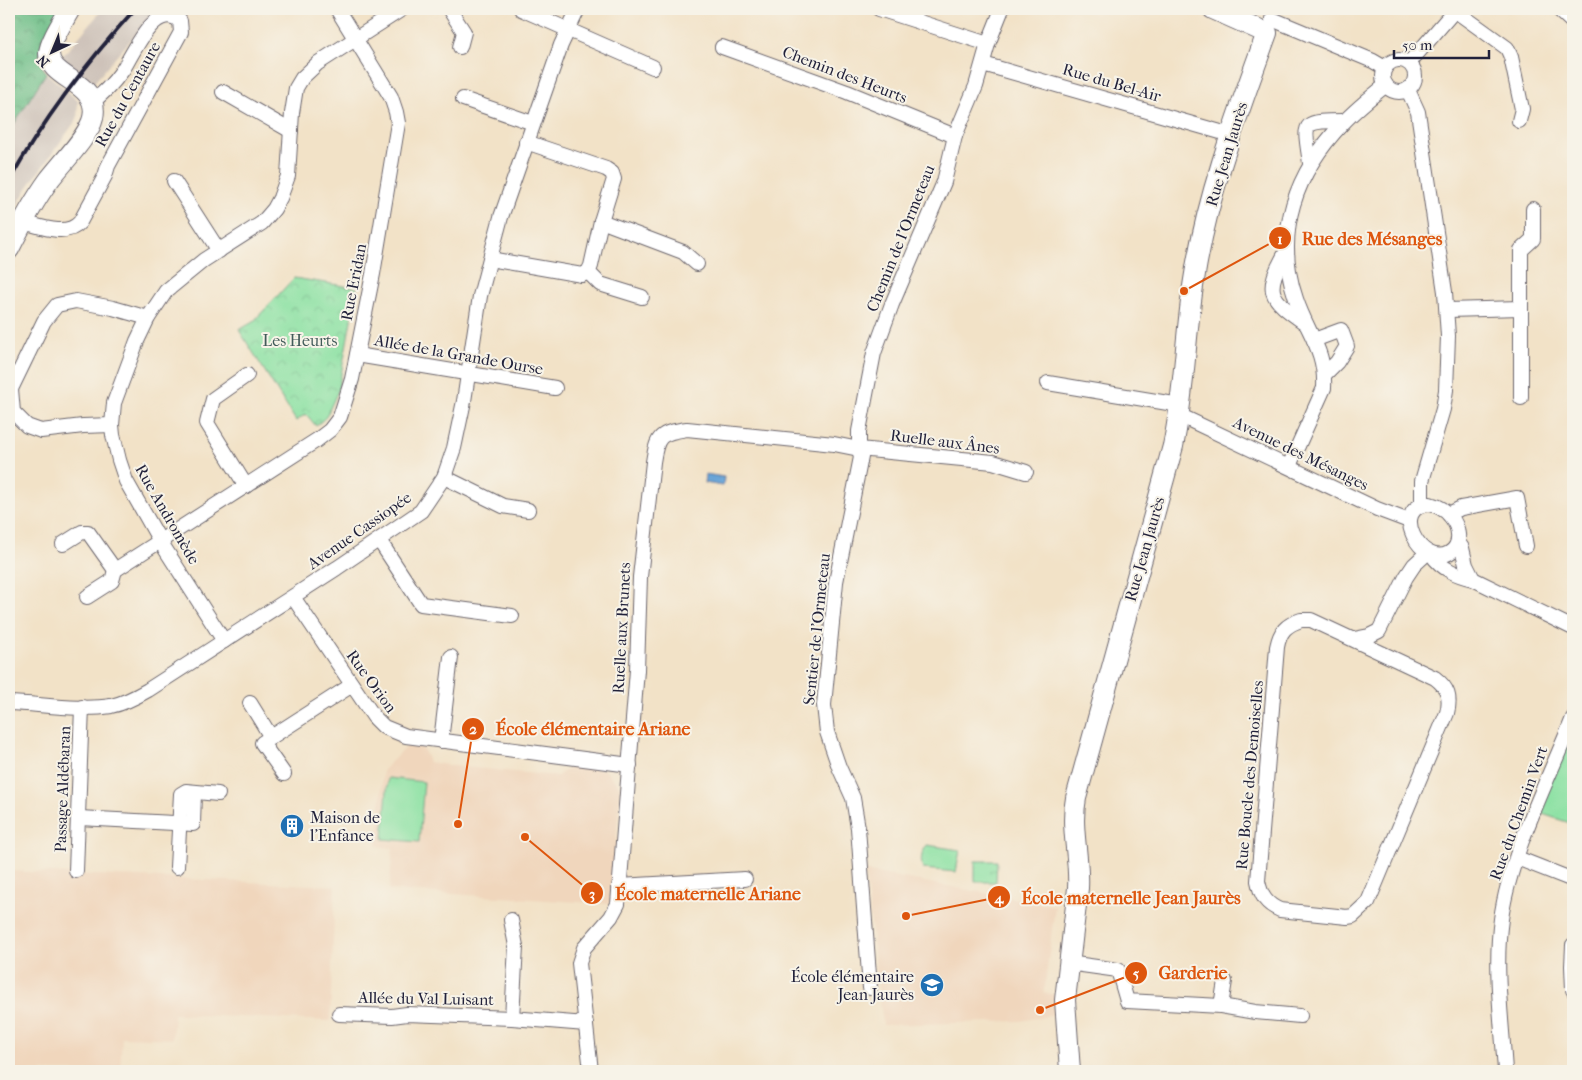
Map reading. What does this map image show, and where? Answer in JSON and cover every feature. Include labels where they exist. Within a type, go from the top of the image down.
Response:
[{"type":"street","points":[[9,249],[49,180],[89,128],[93,119],[94,108],[91,96],[54,66],[50,59],[52,45],[70,9]]},
{"type":"street","name":"Rue Eridan","points":[[87,597],[112,581],[115,570],[317,440],[336,423],[345,404],[373,274],[398,123],[391,97],[337,9]]},
{"type":"street","name":"Rue Andromède","points":[[224,641],[160,541],[126,481],[118,460],[112,425],[114,404],[137,341],[148,318],[166,291],[204,260],[262,223],[274,209],[284,190],[288,176],[296,88],[302,78],[318,63],[402,9]]},
{"type":"street","points":[[449,9],[464,32],[460,47]]},
{"type":"street","points":[[521,9],[653,67]]},
{"type":"street","name":"Avenue Cassiopée","points":[[9,702],[82,707],[111,706],[130,700],[293,597],[420,511],[444,477],[454,448],[480,296],[501,217],[561,45],[578,9]]},
{"type":"street","points":[[879,9],[988,44]]},
{"type":"street","name":"Chemin de l'Ormeteau","points":[[859,449],[859,431],[874,353],[892,304],[944,182],[955,136],[976,86],[988,44],[1002,9]]},
{"type":"street","points":[[1214,9],[1272,20],[1373,61],[1385,68]]},
{"type":"street","points":[[1409,63],[1454,9],[1507,48],[1511,57],[1522,109],[1519,120]]},
{"type":"street","points":[[1558,9],[1573,23]]},
{"type":"street","name":"Rue du Centaure","points":[[23,222],[63,230],[77,227],[106,176],[108,166],[181,32],[180,21],[176,16],[170,14],[160,16],[145,30],[123,70],[92,102]]},
{"type":"street","name":"Rue Jean Jaurès","points":[[1070,1071],[1065,1000],[1079,874],[1073,819],[1076,798],[1173,446],[1180,410],[1194,278],[1217,176],[1272,20]]},
{"type":"street","name":"Chemin des Heurts","points":[[722,47],[846,92],[955,136]]},
{"type":"street","points":[[1398,60],[1409,63],[1415,71],[1415,82],[1404,92],[1394,92],[1386,85],[1383,77],[1385,68],[1393,61],[1398,60]]},
{"type":"street","name":"Rue du Bel-Air","points":[[983,64],[1231,135]]},
{"type":"street","points":[[1289,466],[1324,388],[1323,363],[1296,300],[1288,272],[1286,252],[1288,226],[1296,191],[1310,163],[1324,144],[1344,121],[1386,85]]},
{"type":"street","points":[[1408,90],[1418,112],[1448,310],[1446,390],[1443,409],[1422,481],[1422,505]]},
{"type":"street","points":[[223,92],[291,131]]},
{"type":"street","points":[[463,99],[533,123]]},
{"type":"street","points":[[1310,163],[1305,132],[1309,124],[1317,121],[1344,121]]},
{"type":"street","points":[[490,259],[582,275],[588,272],[591,266],[601,221],[614,179],[612,173],[606,169],[526,142]]},
{"type":"street","points":[[174,180],[218,251]]},
{"type":"street","points":[[1521,398],[1521,250],[1533,238],[1533,209]]},
{"type":"street","points":[[601,221],[683,252],[697,264]]},
{"type":"street","points":[[1286,252],[1274,273],[1271,284],[1274,295],[1280,303],[1306,323]]},
{"type":"street","points":[[588,272],[600,284],[642,297]]},
{"type":"street","points":[[112,425],[41,431],[27,426],[13,412],[11,390],[44,321],[57,305],[76,301],[148,318]]},
{"type":"street","points":[[1448,310],[1521,308]]},
{"type":"street","points":[[1314,340],[1341,330],[1347,346],[1337,362],[1324,375]]},
{"type":"street","name":"Allée de la Grande Ourse","points":[[357,354],[555,388]]},
{"type":"street","points":[[246,486],[207,423],[213,398],[247,375]]},
{"type":"street","name":"Avenue des Mésanges","points":[[1048,383],[1180,410],[1377,509],[1409,521]]},
{"type":"street","name":"Ruelle aux Brunets","points":[[591,1071],[580,963],[584,948],[611,917],[618,904],[637,670],[640,577],[655,446],[659,437],[670,431],[687,429],[834,444],[859,449]]},
{"type":"street","name":"Ruelle aux Ânes","points":[[859,449],[993,462],[1026,472]]},
{"type":"street","name":"Sentier de l'Ormeteau","points":[[859,449],[861,457],[846,524],[836,582],[824,705],[827,732],[838,767],[853,798],[859,837],[870,988]]},
{"type":"street","points":[[444,477],[503,506],[528,510]]},
{"type":"street","points":[[1449,514],[1461,508],[1517,498],[1526,546]]},
{"type":"street","points":[[1473,579],[1466,566],[1462,548],[1458,542],[1458,531],[1449,514],[1439,507],[1430,504],[1422,505],[1415,509],[1410,514],[1409,521],[1417,541],[1440,566],[1461,576],[1473,579],[1573,628]]},
{"type":"street","points":[[63,544],[82,532],[88,532],[115,570]]},
{"type":"street","points":[[379,540],[422,604],[512,616]]},
{"type":"street","points":[[1354,639],[1369,636],[1379,630],[1414,565],[1429,554],[1445,555],[1452,551],[1458,542]]},
{"type":"street","name":"Rue Orion","points":[[293,597],[374,717],[384,727],[406,736],[630,765]]},
{"type":"street","name":"Rue Boucle des Demoiselles","points":[[1301,620],[1311,620],[1389,656],[1435,678],[1448,692],[1450,702],[1448,713],[1368,902],[1353,916],[1347,917],[1280,910],[1271,906],[1263,899],[1258,881],[1279,637],[1290,624],[1301,620]]},
{"type":"street","points":[[1379,630],[1389,656]]},
{"type":"street","points":[[441,741],[451,657]]},
{"type":"street","points":[[284,774],[262,743],[352,684]]},
{"type":"street","points":[[250,703],[271,737]]},
{"type":"street","name":"Passage Aldébaran","points":[[76,871],[82,707]]},
{"type":"street","name":"Rue du Chemin Vert","points":[[1506,1071],[1499,971],[1501,916],[1517,858],[1573,718]]},
{"type":"street","points":[[79,818],[193,824],[194,792],[218,794]]},
{"type":"street","points":[[177,868],[179,823]]},
{"type":"street","points":[[1517,858],[1573,880]]},
{"type":"street","points":[[620,886],[745,879]]},
{"type":"street","name":"Allée du Val Luisant","points":[[511,920],[516,946],[512,1018]]},
{"type":"street","points":[[1573,945],[1573,990]]},
{"type":"street","points":[[1068,963],[1118,970],[1127,1001],[1221,1006],[1255,1012],[1300,1016]]},
{"type":"street","points":[[1221,1006],[1225,981]]},
{"type":"street","name":"Allée du Val Luisant","points":[[339,1014],[392,1016],[406,1014],[512,1018],[586,1024]]},
{"type":"shaded area","points":[[103,9],[157,9],[91,86],[60,59]]},
{"type":"shaded area","points":[[46,73],[78,101],[77,119],[27,188],[9,220],[9,132]]},
{"type":"shaded area","points":[[407,746],[423,748],[429,762],[454,766],[557,776],[572,766],[605,770],[621,788],[610,904],[389,890],[393,848],[377,846],[383,770]]},
{"type":"shaded area","points":[[9,871],[335,886],[330,1021],[174,1014],[172,1039],[122,1037],[120,1071],[9,1071]]},
{"type":"shaded area","points":[[865,871],[1055,906],[1044,993],[1058,995],[1060,1014],[1020,1021],[883,1025]]},
{"type":"green space","points":[[9,9],[63,9],[38,58],[46,73],[9,132]]},
{"type":"green space","name":"Les Heurts","points":[[294,278],[357,288],[338,391],[326,417],[316,426],[306,414],[296,421],[239,330],[253,322]]},
{"type":"green space","points":[[1573,721],[1573,824],[1536,812]]},
{"type":"green space","points":[[388,778],[424,782],[419,842],[383,839]]},
{"type":"green space","points":[[927,845],[960,850],[956,872],[923,869],[923,851]]},
{"type":"green space","points":[[975,861],[997,861],[996,882],[975,882]]},
{"type":"water","points":[[705,474],[724,477],[723,486],[704,483]]},
{"type":"railway","points":[[9,181],[22,158],[67,92],[135,9]]},
{"type":"place","name":"Rue des Mésanges","points":[[1184,291]]},
{"type":"place","name":"École élémentaire Ariane","points":[[458,824]]},
{"type":"place","name":"Maison de l'Enfance","points":[[292,826]]},
{"type":"place","name":"École maternelle Ariane","points":[[525,837]]},
{"type":"place","name":"École maternelle Jean Jaurès","points":[[906,916]]},
{"type":"place","name":"École élémentaire Jean Jaurès","points":[[932,985]]},
{"type":"place","name":"Garderie","points":[[1040,1010]]}]
